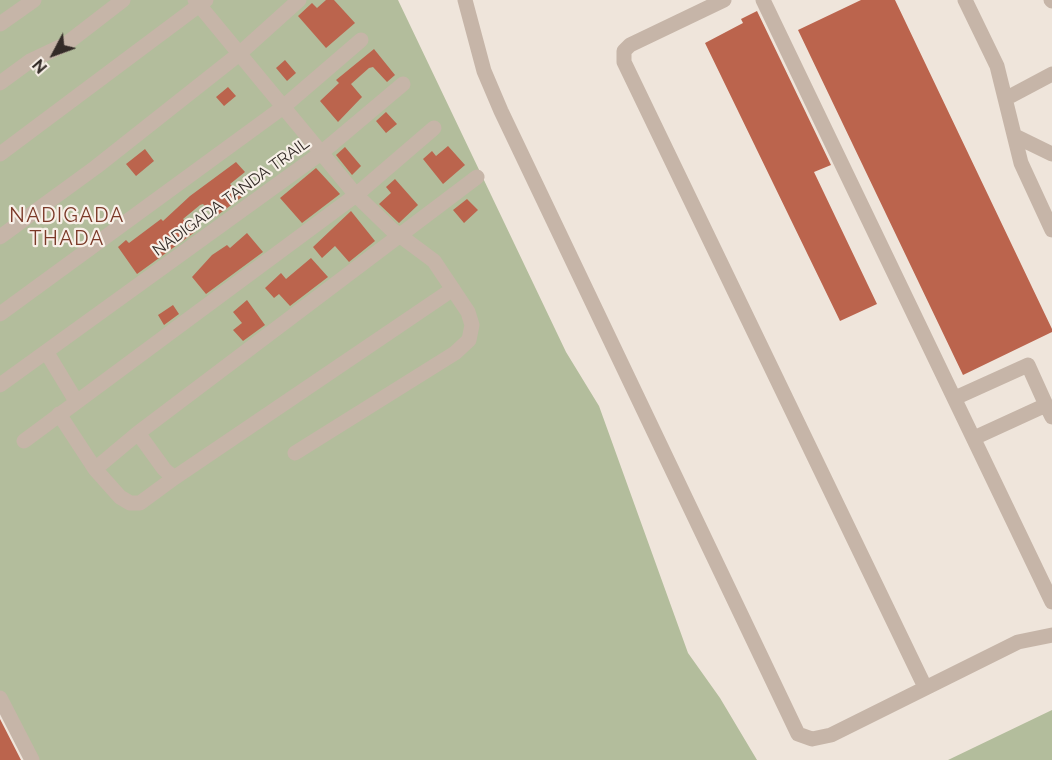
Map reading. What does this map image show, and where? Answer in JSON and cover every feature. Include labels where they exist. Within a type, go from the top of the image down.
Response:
[{"type":"street","points":[[0,24],[34,0]]},
{"type":"street","points":[[0,83],[30,61],[66,44],[123,0]]},
{"type":"street","points":[[0,237],[96,167],[239,54],[299,0]]},
{"type":"street","points":[[465,0],[484,71],[501,111],[780,691],[794,728],[805,737],[821,738],[1018,642],[1052,635]]},
{"type":"street","points":[[724,0],[630,45],[624,51],[624,62],[925,687]]},
{"type":"street","points":[[965,0],[997,66],[1029,184],[1052,230]]},
{"type":"street","points":[[766,1],[1052,602]]},
{"type":"street","points":[[0,154],[200,2],[282,108],[356,195],[401,236],[434,261],[468,312],[472,325],[469,340],[454,353],[295,453]]},
{"type":"street","points":[[0,314],[125,220],[282,108],[361,40]]},
{"type":"street","points":[[1007,98],[1052,74]]},
{"type":"street","name":"NADIGADA TANDA TRAIL","points":[[4,383],[321,153],[403,84]]},
{"type":"street","points":[[24,441],[356,195],[434,128]]},
{"type":"street","points":[[1016,136],[1052,154]]},
{"type":"street","points":[[95,469],[138,433],[477,177]]},
{"type":"street","points":[[59,414],[95,469],[120,497],[130,503],[140,503],[453,289]]},
{"type":"street","points":[[46,353],[76,401]]},
{"type":"street","points":[[955,398],[1028,364],[1049,411],[974,438]]},
{"type":"street","points":[[138,433],[164,469],[174,478]]},
{"type":"street","points":[[0,698],[32,760]]},
{"type":"green space","points":[[0,0],[398,0],[566,352],[599,406],[688,653],[720,698],[757,760],[29,760],[0,705]]},
{"type":"green space","points":[[1052,710],[1052,760],[948,760]]},
{"type":"building","points":[[326,0],[334,0],[355,23],[326,48],[298,16],[312,3],[317,8]]},
{"type":"building","points":[[861,0],[895,0],[1052,329],[1052,332],[963,375],[798,30]]},
{"type":"building","points":[[757,11],[831,165],[814,172],[877,304],[840,321],[705,43],[743,23],[741,19]]},
{"type":"building","points":[[374,49],[395,75],[387,82],[373,67],[369,68],[351,84],[362,97],[338,122],[320,101],[339,83],[336,80]]},
{"type":"building","points":[[285,60],[296,73],[287,81],[276,68]]},
{"type":"building","points":[[228,87],[236,96],[224,106],[216,97]]},
{"type":"building","points":[[386,112],[397,124],[386,133],[376,121]]},
{"type":"building","points":[[448,146],[465,165],[443,184],[423,159],[432,151],[436,156]]},
{"type":"building","points":[[345,147],[361,166],[352,175],[336,155]]},
{"type":"building","points":[[145,149],[154,161],[136,176],[126,164]]},
{"type":"building","points":[[236,162],[245,172],[230,184],[242,197],[215,217],[203,204],[200,205],[183,219],[195,232],[137,274],[118,247],[126,240],[129,243],[161,219],[163,221],[190,196]]},
{"type":"building","points":[[316,168],[340,194],[302,223],[280,198]]},
{"type":"building","points":[[395,179],[418,205],[399,223],[379,204],[391,193],[386,187]]},
{"type":"building","points":[[467,199],[478,210],[464,223],[453,210]]},
{"type":"building","points":[[351,211],[375,241],[349,262],[335,246],[322,258],[313,247]]},
{"type":"building","points":[[247,233],[263,252],[206,294],[192,277],[212,255],[227,245],[230,248]]},
{"type":"building","points":[[311,258],[328,277],[290,306],[279,294],[274,298],[265,288],[281,273],[286,279]]},
{"type":"building","points":[[247,300],[265,325],[243,341],[233,330],[242,323],[233,312]]},
{"type":"building","points":[[173,305],[179,314],[164,325],[158,315]]},
{"type":"building","points":[[0,719],[21,760],[0,760]]},
{"type":"district","name":"NADIGADA THADA","points":[[67,228]]}]
